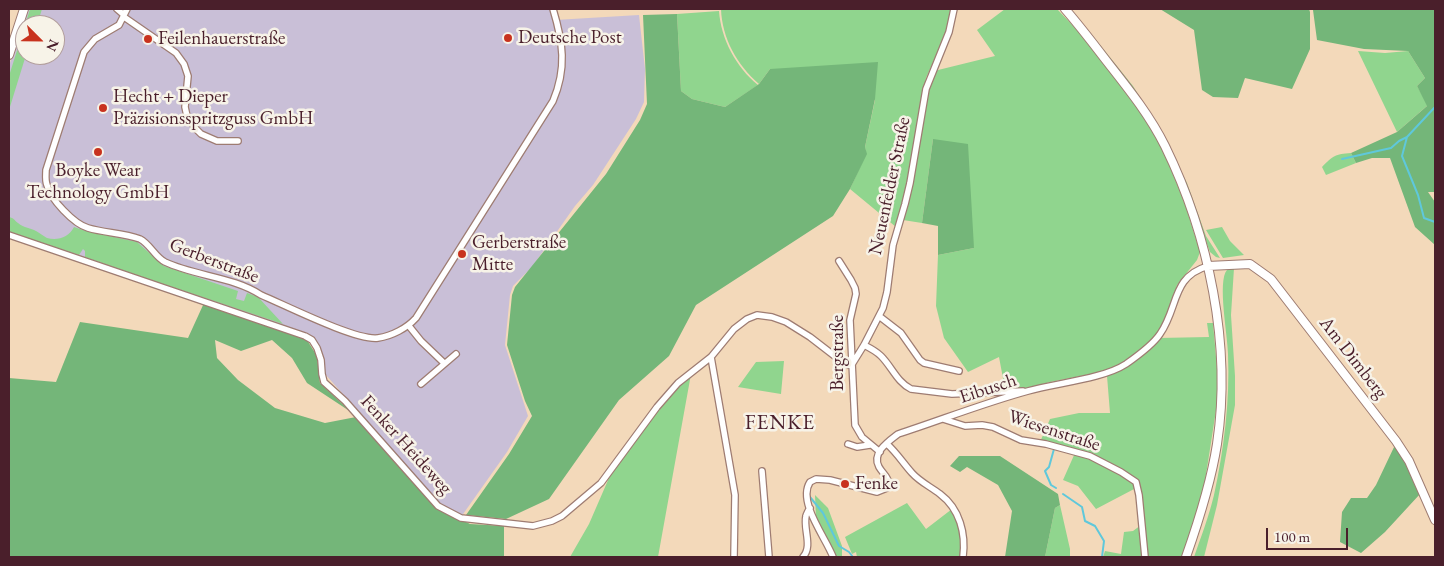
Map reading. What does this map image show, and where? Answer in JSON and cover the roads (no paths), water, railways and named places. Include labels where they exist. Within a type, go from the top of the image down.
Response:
[{"type":"main road","points":[[9,55],[24,9]]},
{"type":"main road","points":[[1065,9],[1136,98],[1164,146],[1189,204],[1208,266],[1216,310],[1220,360],[1221,389],[1217,443],[1207,495],[1186,557]]},
{"type":"main road","name":"Am Dimberg","points":[[1208,266],[1231,263],[1250,264],[1271,278],[1396,441],[1409,461],[1435,520]]},
{"type":"street","points":[[117,9],[125,13],[176,53],[184,64],[188,76],[185,107],[187,116],[201,134],[217,141],[238,141]]},
{"type":"street","points":[[444,363],[421,341],[409,326],[464,244],[553,101],[560,84],[563,68],[562,38],[553,9]]},
{"type":"street","name":"Neuenfelder Straße","points":[[851,366],[879,316],[887,292],[893,246],[906,204],[926,88],[949,32],[954,9]]},
{"type":"street","name":"Gerberstraße","points":[[125,13],[119,25],[95,39],[84,52],[46,170],[46,185],[68,215],[87,228],[143,240],[163,261],[206,276],[250,288],[262,295],[358,336],[378,338],[409,326]]},
{"type":"street","name":"Fenker Heideweg","points":[[9,235],[312,340],[321,360],[324,382],[345,400],[438,506],[461,518],[532,526],[552,521],[562,516],[600,483],[657,407],[678,384],[711,357],[734,329],[746,319],[757,315],[772,317],[786,322],[810,337],[845,364],[851,366]]},
{"type":"street","name":"Bergstraße","points":[[839,261],[851,280],[856,294],[850,320],[853,357],[851,366],[854,376],[853,417],[858,431],[870,445],[880,452]]},
{"type":"street","name":"Eibusch","points":[[880,452],[898,434],[1025,392],[1107,374],[1126,364],[1159,336],[1170,317],[1179,286],[1198,268],[1208,266]]},
{"type":"street","points":[[879,316],[900,333],[924,363],[959,371]]},
{"type":"street","points":[[864,345],[882,357],[898,378],[911,389],[952,394],[1025,392]]},
{"type":"street","points":[[421,384],[456,354]]},
{"type":"street","points":[[711,357],[735,495],[734,557]]},
{"type":"street","name":"Wiesenstraße","points":[[943,419],[965,426],[982,425],[993,427],[1021,440],[1075,451],[1090,456],[1136,482],[1146,557]]},
{"type":"street","points":[[848,444],[857,447],[870,445]]},
{"type":"street","points":[[887,444],[899,455],[912,473],[950,502],[962,529],[965,541],[963,557]]},
{"type":"street","points":[[833,557],[810,508],[806,489],[810,482],[816,479],[830,480],[877,492],[887,488],[889,484],[888,477],[879,467],[877,461],[880,452]]},
{"type":"street","points":[[762,471],[769,557]]},
{"type":"street","points":[[803,557],[808,544],[806,515],[810,508]]},
{"type":"waterway","points":[[1435,107],[1407,137],[1402,156],[1418,195],[1424,218],[1435,222]]},
{"type":"waterway","points":[[1342,159],[1391,148],[1407,137]]},
{"type":"waterway","points":[[1054,449],[1049,467],[1045,471],[1051,485],[1056,488]]},
{"type":"waterway","points":[[1063,494],[1082,507],[1085,521],[1095,526],[1104,541],[1102,557]]},
{"type":"waterway","points":[[810,497],[823,513],[839,546],[853,557]]},
{"type":"place","name":"Deutsche Post","points":[[508,38]]},
{"type":"place","name":"Feilenhauerstraße","points":[[148,39]]},
{"type":"place","name":"Hecht + Dieper Präzisionsspritzguss GmbH","points":[[103,108]]},
{"type":"place","name":"Boyke Wear Technology GmbH","points":[[98,152]]},
{"type":"place","name":"Gerberstraße Mitte","points":[[462,254]]},
{"type":"place","name":"Fenke","points":[[845,484]]},
{"type":"district","name":"FENKE","points":[[780,423]]}]
